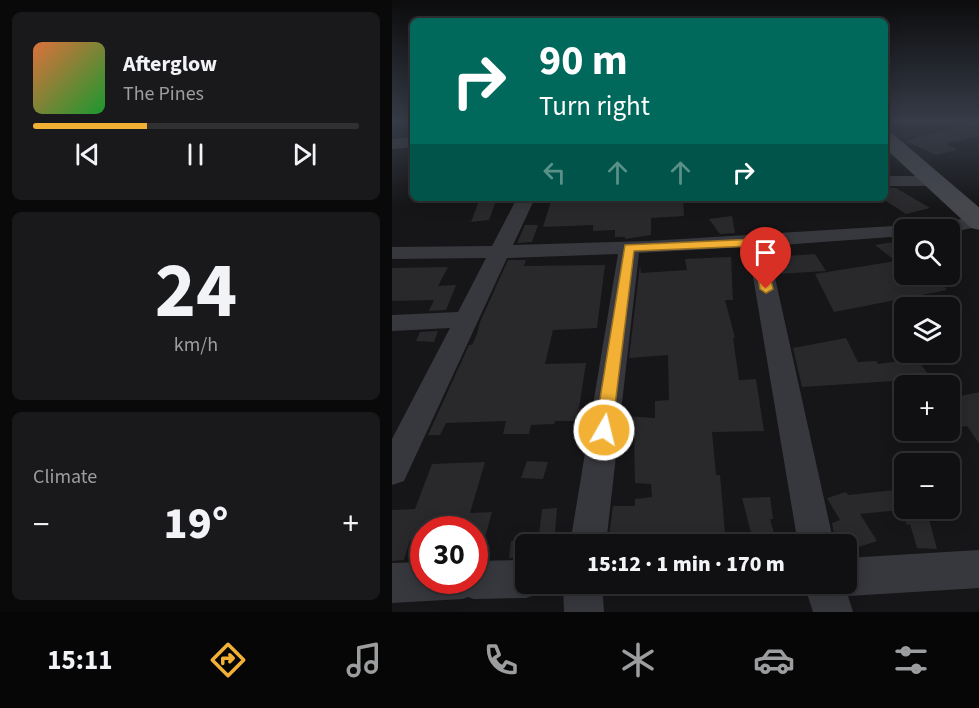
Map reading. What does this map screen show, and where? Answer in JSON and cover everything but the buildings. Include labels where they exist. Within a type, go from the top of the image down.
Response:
[{"type":"main road","points":[[899,150],[933,181],[977,213]]},
{"type":"main road","points":[[911,150],[977,213]]},
{"type":"street","points":[[888,181],[933,181]]},
{"type":"street","points":[[392,471],[525,201]]},
{"type":"street","points":[[960,225],[977,213]]},
{"type":"street","points":[[392,253],[500,253],[629,248],[757,242],[894,231]]},
{"type":"street","points":[[757,242],[814,534]]},
{"type":"street","points":[[589,534],[629,248]]},
{"type":"street","points":[[392,323],[467,320]]},
{"type":"street","points":[[857,576],[980,569]]},
{"type":"street","points":[[488,580],[515,579]]},
{"type":"street","points":[[392,583],[410,582]]},
{"type":"street","points":[[584,594],[584,612]]},
{"type":"street","points":[[827,594],[833,612]]},
{"type":"route","points":[[604,430],[629,248],[757,242],[766,289]]}]
